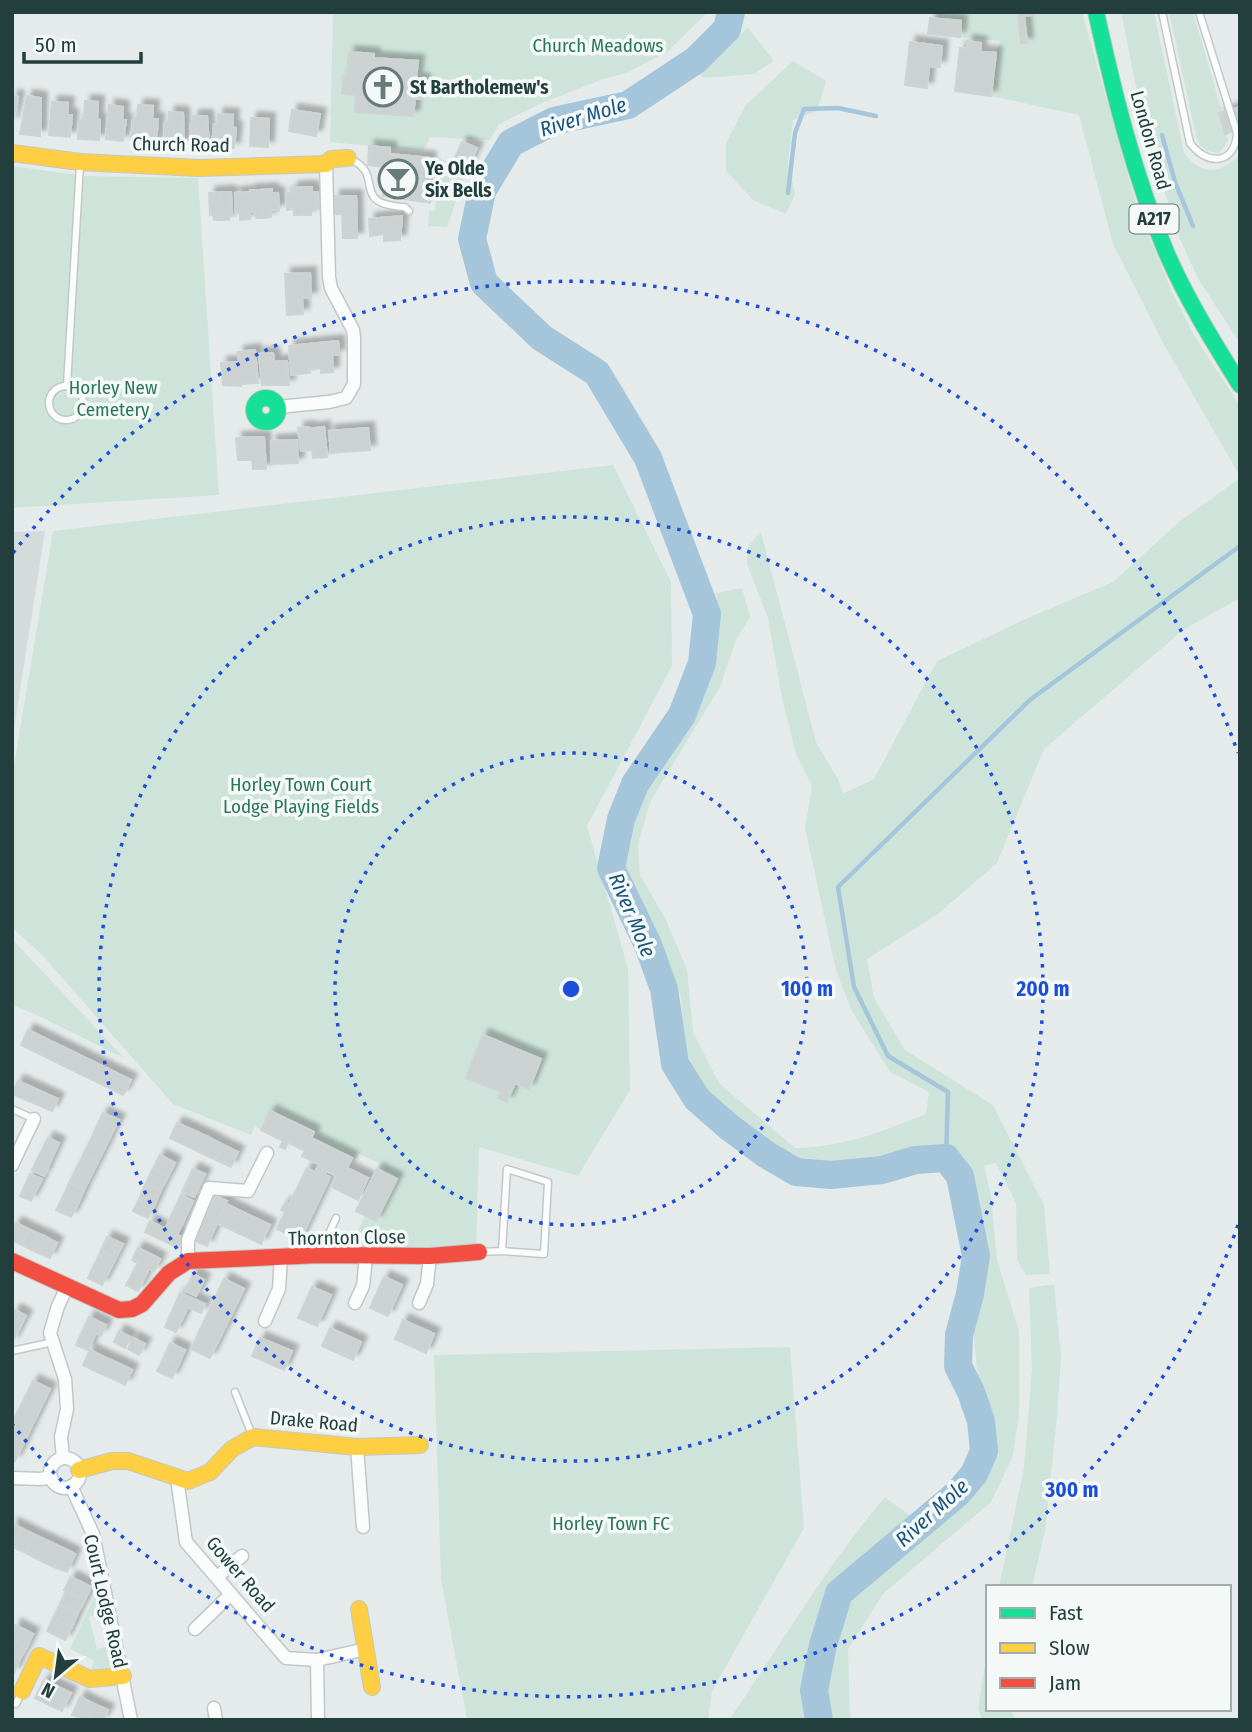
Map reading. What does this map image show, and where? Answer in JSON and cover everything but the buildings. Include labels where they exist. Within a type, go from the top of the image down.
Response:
[{"type":"street","name":"London Road","points":[[1096,12],[1122,120],[1151,213],[1189,298],[1240,384]]},
{"type":"street","name":"Church Road","points":[[12,153],[80,162],[198,168],[326,164],[331,159],[348,158]]},
{"type":"street","points":[[278,407],[345,398],[354,384],[353,330],[336,299],[329,278],[326,164]]},
{"type":"street","points":[[12,1165],[34,1119]]},
{"type":"street","points":[[188,1261],[188,1240],[209,1188],[248,1191],[267,1153]]},
{"type":"street","name":"Thornton Close","points":[[265,1321],[279,1289],[281,1256],[429,1256],[479,1252]]},
{"type":"street","points":[[12,1261],[119,1310],[137,1309],[179,1264],[188,1261],[281,1256]]},
{"type":"street","points":[[355,1303],[363,1286],[366,1256]]},
{"type":"street","points":[[419,1303],[427,1284],[429,1256]]},
{"type":"street","points":[[63,1458],[61,1437],[66,1409],[65,1379],[50,1333],[67,1287]]},
{"type":"street","name":"Drake Road","points":[[177,1478],[188,1481],[210,1472],[232,1449],[253,1437],[357,1447],[420,1445]]},
{"type":"street","points":[[357,1447],[363,1527]]},
{"type":"street","points":[[63,1458],[74,1461],[79,1470],[78,1479],[71,1486],[57,1485],[51,1477],[52,1465],[63,1458]]},
{"type":"street","points":[[79,1470],[112,1461],[128,1461],[177,1478]]},
{"type":"street","points":[[12,1478],[51,1477]]},
{"type":"street","name":"Gower Road","points":[[177,1478],[186,1542],[286,1658],[317,1660]]},
{"type":"street","name":"Court Lodge Road","points":[[71,1486],[93,1534],[131,1720]]},
{"type":"street","points":[[216,1577],[242,1556]]},
{"type":"street","points":[[195,1629],[231,1594]]},
{"type":"street","points":[[359,1609],[372,1687]]},
{"type":"street","points":[[318,1720],[317,1660],[366,1649]]},
{"type":"street","points":[[17,1697],[39,1656],[90,1679],[123,1676]]},
{"type":"lane","points":[[1162,12],[1190,143],[1198,154],[1211,160],[1222,158],[1231,152],[1237,133],[1199,12]]},
{"type":"lane","points":[[348,158],[360,164],[367,172],[376,201],[384,206],[405,207],[409,211]]},
{"type":"lane","points":[[67,385],[80,162]]},
{"type":"lane","points":[[67,385],[80,392],[84,403],[80,413],[66,420],[60,419],[52,412],[49,401],[54,390],[67,385]]},
{"type":"lane","points":[[12,1109],[34,1119]]},
{"type":"lane","points":[[479,1252],[544,1254],[548,1182],[507,1170],[502,1251]]},
{"type":"lane","points":[[320,1255],[336,1218]]},
{"type":"lane","points":[[12,1351],[53,1342]]},
{"type":"lane","points":[[235,1392],[253,1437]]},
{"type":"shaded area","points":[[45,531],[12,741],[12,532]]},
{"type":"green space","name":"Church Meadows","points":[[333,12],[708,12],[667,52],[626,73],[603,79],[540,104],[499,124],[490,140],[430,137],[423,151],[330,142]]},
{"type":"green space","points":[[936,12],[1082,12],[1136,204],[1172,292],[1194,335],[1240,406],[1240,476],[1163,343],[1113,244],[1079,115],[991,96],[1000,41],[960,37],[961,21],[937,19]]},
{"type":"green space","points":[[1121,12],[1154,12],[1184,153],[1196,165],[1209,170],[1229,164],[1236,158],[1240,160],[1240,343],[1199,280],[1180,239],[1144,128]]},
{"type":"green space","points":[[1169,12],[1193,12],[1222,112],[1219,114],[1227,133],[1228,141],[1219,153],[1206,150],[1197,140]]},
{"type":"green space","points":[[748,28],[774,61],[754,74],[704,78],[697,72]]},
{"type":"green space","points":[[793,61],[826,81],[817,111],[793,120],[788,164],[795,194],[786,214],[753,200],[726,171],[726,143],[745,106]]},
{"type":"green space","points":[[440,158],[466,172],[447,227],[428,226],[429,210],[435,211],[438,186],[432,184]]},
{"type":"green space","name":"Horley New Cemetery","points":[[12,166],[85,176],[198,178],[219,495],[12,508]]},
{"type":"green space","name":"Horley Town Court Lodge Playing Fields","points":[[613,465],[671,582],[672,666],[587,826],[628,968],[630,1090],[578,1176],[479,1147],[476,1248],[349,1250],[365,1216],[377,1221],[397,1179],[378,1169],[379,1163],[359,1154],[356,1159],[312,1137],[314,1131],[270,1110],[260,1129],[255,1126],[251,1135],[173,1104],[43,956],[12,927],[12,777],[53,531]]},
{"type":"green space","points":[[1240,478],[1240,598],[1183,630],[1044,749],[997,863],[938,914],[867,959],[874,998],[905,1050],[993,1105],[1044,1205],[1050,1274],[1026,1275],[1017,1260],[1016,1203],[996,1163],[984,1165],[991,1197],[997,1260],[1019,1331],[1019,1413],[1013,1456],[991,1502],[883,1594],[848,1649],[850,1720],[825,1720],[823,1707],[826,1659],[846,1605],[919,1532],[973,1488],[992,1455],[993,1413],[978,1376],[973,1330],[985,1263],[976,1195],[960,1157],[935,1150],[826,1164],[793,1158],[741,1123],[705,1092],[683,1048],[681,997],[643,905],[620,860],[629,813],[684,726],[712,656],[719,620],[716,593],[742,588],[750,617],[736,640],[720,687],[650,802],[638,844],[640,875],[665,918],[687,969],[693,1032],[719,1083],[795,1148],[846,1142],[926,1114],[929,1092],[890,1072],[852,1011],[836,971],[805,828],[812,786],[796,754],[782,698],[768,618],[747,564],[748,546],[761,532],[816,742],[839,781],[843,794],[874,779],[937,661],[1032,616],[1113,582],[1179,522]]},
{"type":"green space","points":[[12,939],[124,1058],[12,1005]]},
{"type":"green space","points":[[1054,1284],[1061,1357],[1057,1417],[1045,1531],[1032,1585],[999,1585],[1024,1468],[1032,1369],[1029,1288]]},
{"type":"green space","name":"Horley Town FC","points":[[790,1347],[804,1528],[712,1691],[708,1720],[467,1720],[441,1579],[434,1355]]},
{"type":"green space","points":[[885,1497],[913,1518],[860,1562],[828,1597],[802,1688],[806,1720],[729,1720],[823,1578]]},
{"type":"green space","points":[[96,1594],[100,1613],[89,1617],[97,1649],[108,1646],[111,1667],[110,1670],[90,1673],[94,1661],[70,1649]]},
{"type":"green space","points":[[986,1659],[986,1711],[1012,1711],[1015,1720],[982,1720],[978,1708]]},
{"type":"waterway","name":"River Mole","points":[[731,12],[727,29],[696,60],[628,105],[554,121],[511,143],[482,191],[472,239],[484,283],[542,338],[597,373],[648,458],[707,614],[702,663],[682,715],[635,784],[621,819],[611,868],[648,945],[664,989],[675,1064],[697,1099],[729,1127],[796,1172],[831,1175],[882,1170],[915,1160],[946,1158],[960,1176],[976,1256],[970,1294],[959,1335],[958,1366],[981,1421],[984,1451],[974,1474],[958,1493],[839,1593],[823,1645],[814,1690],[819,1720]]},
{"type":"waterway","points":[[788,193],[795,133],[804,109],[838,108],[876,116]]},
{"type":"waterway","points":[[1162,135],[1175,182],[1193,226]]},
{"type":"waterway","points":[[946,1158],[948,1092],[888,1056],[854,987],[838,887],[1031,699],[1240,546]]},
{"type":"traffic: fast","points":[[1096,12],[1126,134],[1155,225],[1183,288],[1240,385]]},
{"type":"traffic: fast","points":[[261,398],[271,398],[278,405],[278,410],[278,415],[271,422],[261,422],[254,415],[254,405],[261,398]]},
{"type":"traffic: slow","points":[[12,153],[80,162],[198,168],[326,164],[331,159],[348,158]]},
{"type":"traffic: slow","points":[[79,1470],[112,1461],[128,1461],[188,1481],[210,1472],[232,1449],[253,1437],[357,1447],[420,1445]]},
{"type":"traffic: slow","points":[[359,1609],[372,1687]]},
{"type":"traffic: slow","points":[[22,1691],[39,1656],[90,1679],[123,1676]]},
{"type":"traffic: jam","points":[[12,1261],[119,1310],[132,1309],[142,1304],[169,1273],[188,1261],[320,1255],[430,1256],[479,1252]]},
{"type":"place","name":"St Bartholemew's","points":[[383,87]]},
{"type":"place","name":"Ye Olde Six Bells","points":[[398,179]]}]
